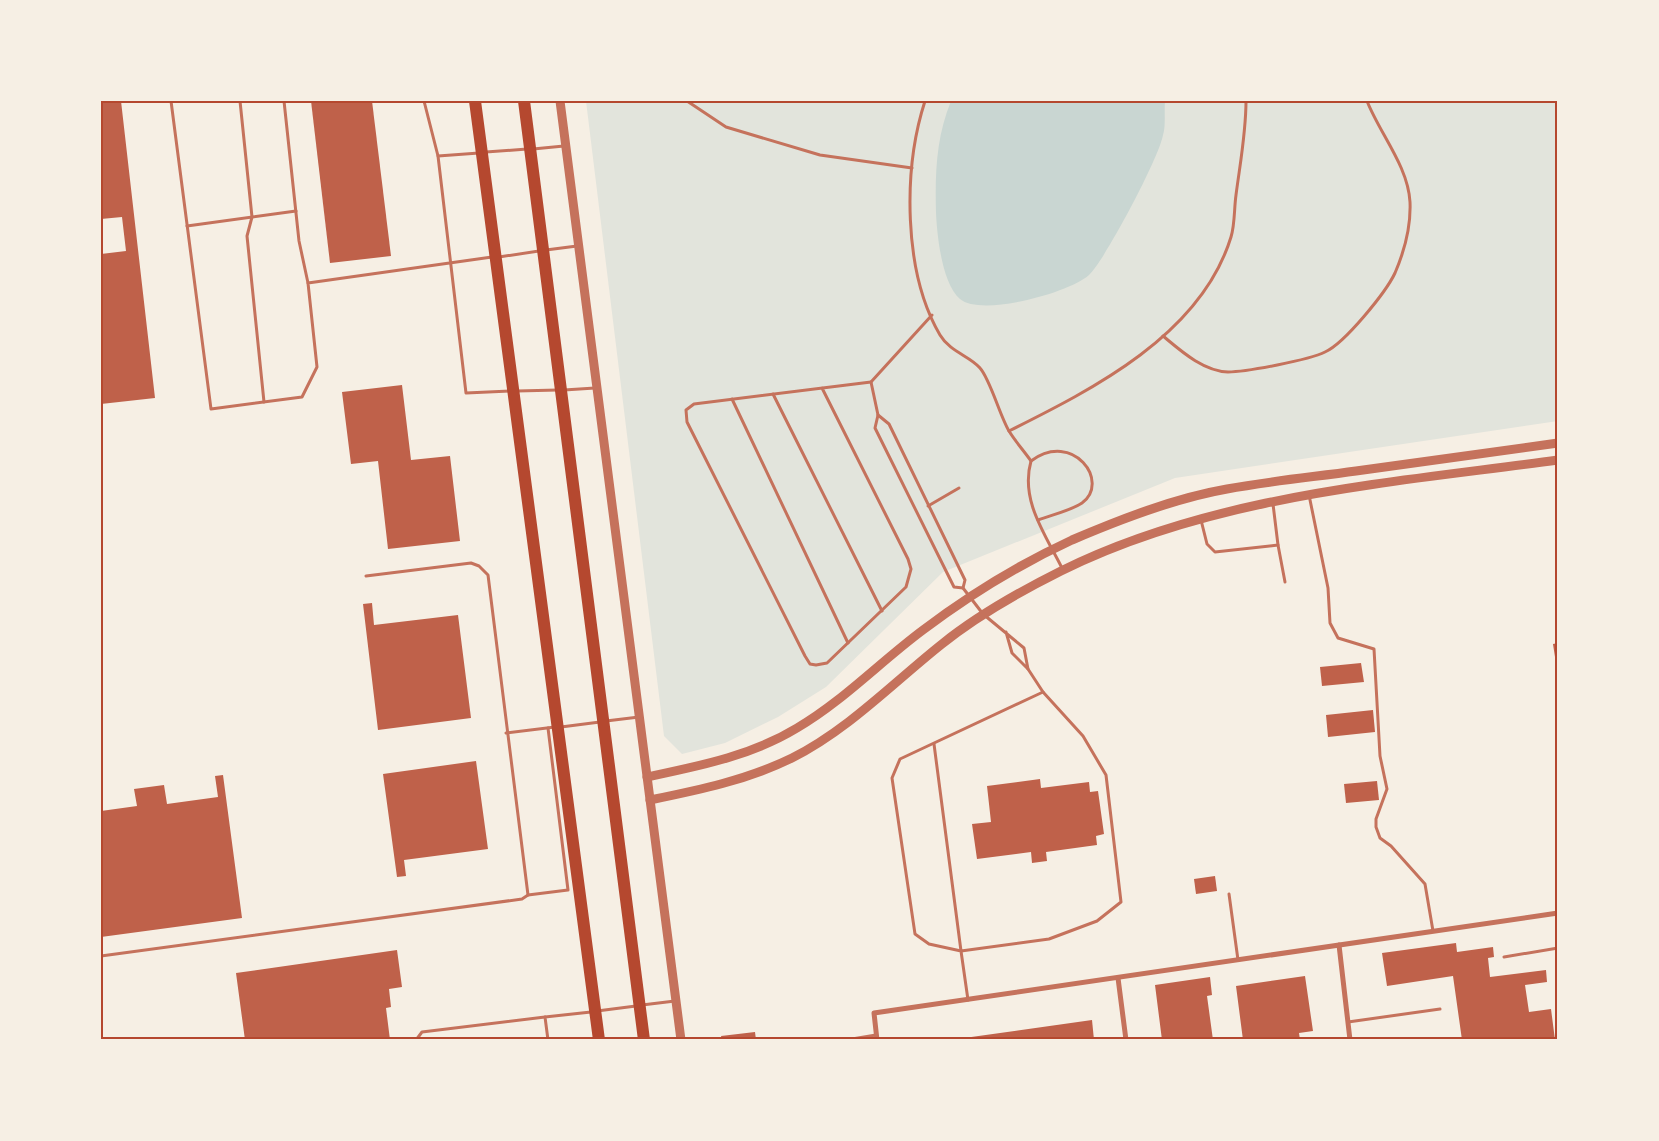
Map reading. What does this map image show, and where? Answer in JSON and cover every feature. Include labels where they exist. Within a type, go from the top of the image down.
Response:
[{"type":"highway","points":[[475,101],[598,1040]]},
{"type":"highway","points":[[524,101],[644,1040]]},
{"type":"street","points":[[560,101],[681,1040]]},
{"type":"street","points":[[647,777],[713,763],[761,746],[795,730],[827,710],[923,630],[970,598],[1018,568],[1053,550],[1118,522],[1171,504],[1226,489],[1558,443]]},
{"type":"street","points":[[650,800],[744,778],[794,757],[839,728],[944,642],[983,614],[1062,570],[1117,547],[1201,519],[1273,502],[1309,495],[1558,460]]},
{"type":"street","points":[[877,1037],[874,1013],[1558,913]]},
{"type":"street","points":[[1339,946],[1350,1040]]},
{"type":"street","points":[[1118,978],[1126,1040]]},
{"type":"lane","points":[[171,101],[211,409],[302,397],[317,367],[308,283],[299,241],[284,101]]},
{"type":"lane","points":[[240,101],[252,217],[247,236],[264,402]]},
{"type":"lane","points":[[424,101],[438,156],[466,393],[596,388]]},
{"type":"lane","points":[[687,101],[726,126],[802,149],[820,154],[912,168]]},
{"type":"lane","points":[[926,101],[912,168],[909,226],[915,266],[940,335],[957,353],[980,368],[1009,431],[1031,461],[1026,485],[1029,498],[1062,570]]},
{"type":"lane","points":[[1009,431],[1089,391],[1162,336],[1196,303],[1231,236],[1246,129],[1246,101]]},
{"type":"lane","points":[[1162,336],[1194,361],[1227,372],[1270,366],[1325,352],[1353,331],[1395,274],[1408,231],[1410,201],[1401,169],[1367,101]]},
{"type":"lane","points":[[438,156],[566,146]]},
{"type":"lane","points":[[187,226],[296,211]]},
{"type":"lane","points":[[308,283],[578,245]]},
{"type":"lane","points":[[822,388],[908,559],[911,569],[906,588],[827,663],[816,665],[810,664],[685,416],[689,406],[732,399],[871,382],[932,315]]},
{"type":"lane","points":[[871,382],[878,415],[875,428],[954,586],[963,588],[983,614],[1024,648],[1028,669]]},
{"type":"lane","points":[[773,394],[882,611]]},
{"type":"lane","points":[[732,399],[848,643]]},
{"type":"lane","points":[[878,415],[889,424],[965,580],[963,588]]},
{"type":"lane","points":[[1031,461],[1045,454],[1068,453],[1080,459],[1089,470],[1091,481],[1089,494],[1082,503],[1038,520]]},
{"type":"lane","points":[[928,506],[958,488]]},
{"type":"lane","points":[[1309,495],[1328,588],[1330,623],[1338,638],[1374,649],[1380,756],[1387,789],[1376,819],[1376,827],[1380,838],[1391,846],[1425,884],[1433,932]]},
{"type":"lane","points":[[1273,502],[1285,582]]},
{"type":"lane","points":[[1201,519],[1207,544],[1215,552],[1278,545]]},
{"type":"lane","points":[[366,576],[471,564],[479,566],[488,575],[506,734],[528,894]]},
{"type":"lane","points":[[1006,632],[1012,653],[1028,669],[1043,692],[1083,736],[1106,775],[1121,902],[1097,921],[1049,939],[961,951],[928,944],[915,934],[900,839],[892,778],[900,759],[1043,692]]},
{"type":"lane","points":[[506,734],[638,717]]},
{"type":"lane","points":[[101,956],[522,899],[528,894],[568,890],[548,728]]},
{"type":"lane","points":[[934,744],[968,1000]]},
{"type":"lane","points":[[1229,894],[1238,960]]},
{"type":"lane","points":[[1504,957],[1558,948]]},
{"type":"lane","points":[[416,1040],[422,1032],[676,1000]]},
{"type":"lane","points":[[1348,1022],[1440,1009]]},
{"type":"lane","points":[[545,1017],[548,1040]]},
{"type":"lane","points":[[846,1040],[877,1037]]},
{"type":"shaded area","points":[[586,101],[1558,101],[1558,421],[1175,478],[943,572],[826,687],[778,717],[725,743],[682,754],[664,736]]},
{"type":"shaded area","points":[[951,101],[1165,101],[1164,131],[1152,164],[1107,250],[1089,275],[1063,289],[1005,304],[971,304],[960,299],[954,292],[942,259],[936,213],[936,170],[939,142]]},
{"type":"building","points":[[101,101],[121,101],[155,398],[101,404],[101,254],[126,251],[122,217],[101,219]]},
{"type":"building","points":[[311,101],[372,101],[391,256],[330,263]]},
{"type":"building","points":[[402,385],[411,460],[450,456],[460,541],[388,549],[378,461],[351,464],[342,392]]},
{"type":"building","points":[[372,603],[374,625],[458,615],[471,718],[378,730],[363,604]]},
{"type":"building","points":[[1558,643],[1558,670],[1557,670],[1553,644]]},
{"type":"building","points":[[1361,663],[1364,682],[1322,686],[1320,667]]},
{"type":"building","points":[[1373,710],[1375,732],[1328,737],[1326,715]]},
{"type":"building","points":[[476,761],[488,849],[404,860],[406,876],[397,877],[383,774]]},
{"type":"building","points":[[223,775],[242,918],[101,937],[101,811],[137,806],[134,789],[164,785],[167,804],[218,797],[215,776]]},
{"type":"building","points":[[1040,779],[1041,788],[1089,782],[1090,792],[1098,791],[1104,834],[1096,836],[1097,845],[1046,852],[1047,861],[1032,863],[1031,852],[977,859],[972,824],[991,822],[987,786]]},
{"type":"building","points":[[1377,781],[1379,800],[1346,803],[1344,784]]},
{"type":"building","points":[[1215,876],[1217,891],[1196,894],[1194,879]]},
{"type":"building","points":[[1456,943],[1457,952],[1493,947],[1494,957],[1488,958],[1490,977],[1546,970],[1547,982],[1525,985],[1529,1012],[1551,1009],[1555,1040],[1462,1040],[1453,976],[1387,986],[1382,953]]},
{"type":"building","points":[[397,950],[402,987],[389,989],[391,1007],[386,1008],[390,1040],[245,1040],[236,973]]},
{"type":"building","points":[[1305,976],[1313,1031],[1299,1033],[1300,1040],[1243,1040],[1236,986]]},
{"type":"building","points":[[1210,977],[1212,995],[1207,996],[1213,1040],[1162,1040],[1155,985]]},
{"type":"building","points":[[1092,1020],[1094,1040],[957,1040],[957,1039]]},
{"type":"building","points":[[755,1032],[756,1040],[722,1040],[721,1036]]}]
